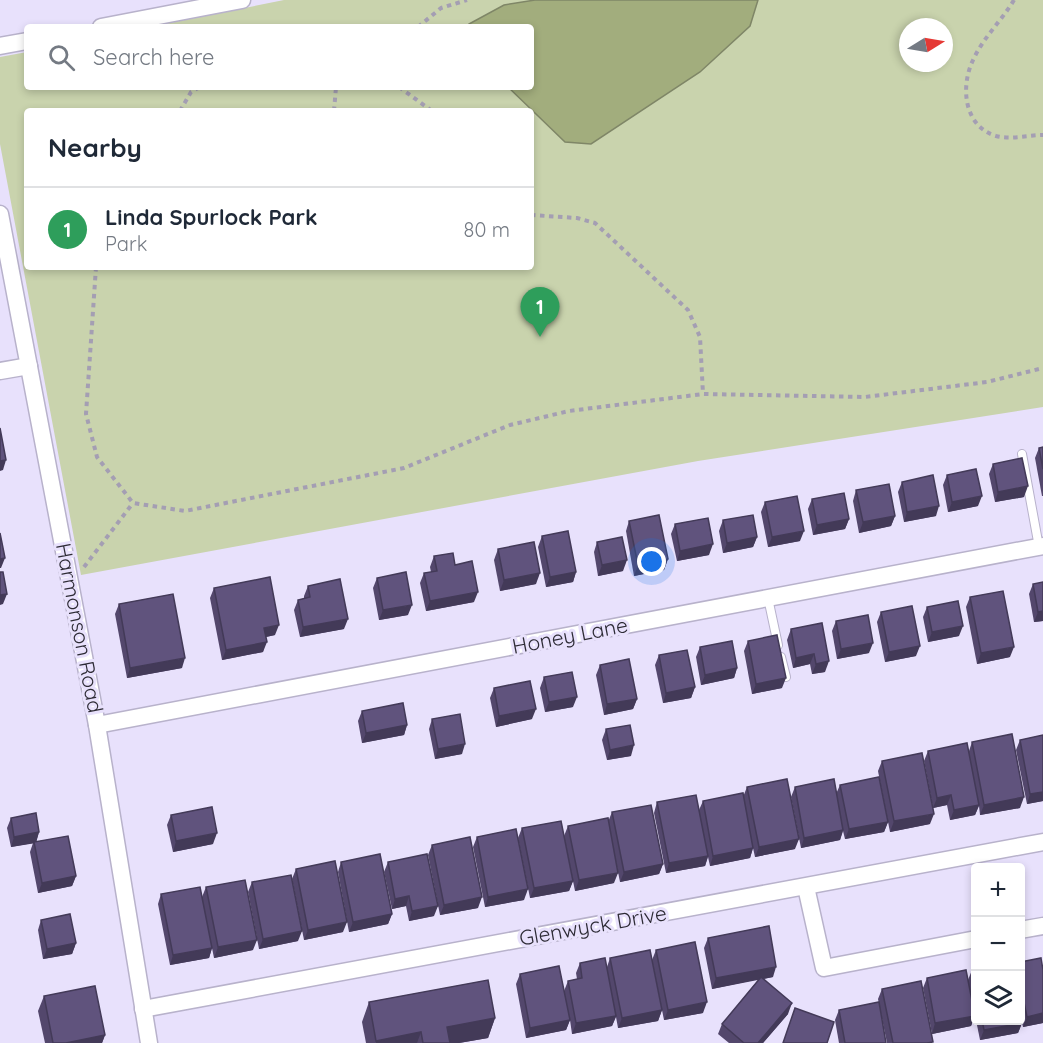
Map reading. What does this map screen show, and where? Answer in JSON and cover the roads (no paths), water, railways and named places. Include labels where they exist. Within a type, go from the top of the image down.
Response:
[{"type":"street","points":[[115,24],[206,4],[243,0]]},
{"type":"street","points":[[0,46],[24,42]]},
{"type":"street","name":"Harmonson Road","points":[[0,214],[97,725],[149,1043]]},
{"type":"street","points":[[0,371],[29,366]]},
{"type":"street","name":"Honey Lane","points":[[97,725],[1041,547]]},
{"type":"street","name":"Glenwyck Drive","points":[[143,1009],[1043,842]]},
{"type":"street","points":[[806,887],[824,968],[971,940]]},
{"type":"street","points":[[1025,929],[1043,926]]},
{"type":"lane","points":[[1022,454],[1041,547]]},
{"type":"lane","points":[[768,598],[786,677]]},
{"type":"place","name":"Linda Spurlock Park","points":[[540,337]]}]
